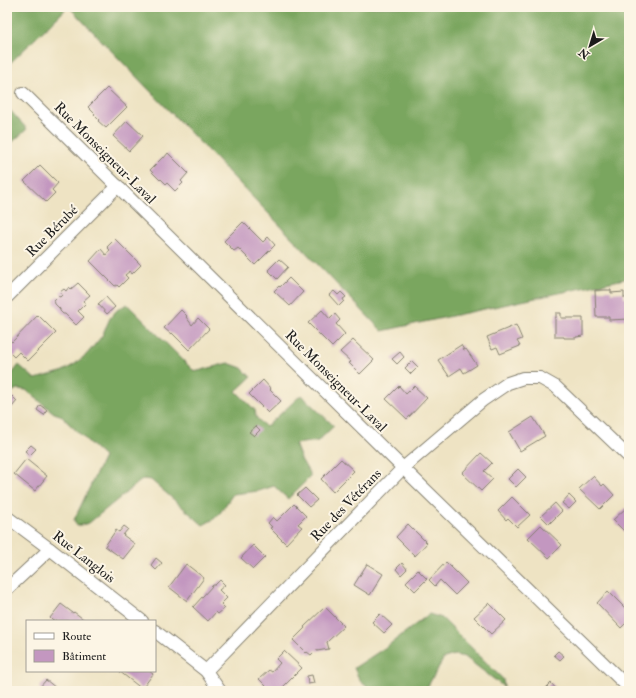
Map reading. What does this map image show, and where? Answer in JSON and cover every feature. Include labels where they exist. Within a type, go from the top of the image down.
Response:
[{"type":"street","name":"Rue Monseigneur-Laval","points":[[23,93],[403,468],[629,688]]},
{"type":"street","name":"Rue Bérubé","points":[[7,296],[118,186]]},
{"type":"street","name":"Rue des Vétérans","points":[[206,671],[403,468],[484,400],[508,383],[523,378],[540,378],[556,387],[629,457]]},
{"type":"street","name":"Rue Langlois","points":[[7,517],[141,620]]},
{"type":"street","points":[[7,589],[50,550]]},
{"type":"street","points":[[156,632],[206,671],[220,691]]},
{"type":"green space","points":[[7,7],[68,7],[7,66]]},
{"type":"green space","points":[[69,7],[629,7],[629,278],[382,331]]},
{"type":"green space","points":[[7,107],[27,129],[7,147]]},
{"type":"green space","points":[[127,304],[193,370],[198,371],[228,363],[242,368],[251,377],[236,391],[255,410],[256,417],[266,427],[301,395],[334,426],[318,441],[295,444],[301,459],[311,476],[288,499],[274,486],[259,491],[233,494],[220,513],[214,519],[203,525],[151,480],[143,479],[89,523],[77,526],[74,520],[104,457],[60,415],[54,413],[26,390],[17,389],[7,395],[7,380],[19,365],[35,379],[61,372],[75,364],[87,354],[102,336],[110,318],[117,310]]},
{"type":"green space","points":[[429,614],[442,618],[503,679],[504,687],[465,657],[455,655],[444,658],[425,691],[416,691],[404,686],[395,691],[372,691],[360,681],[354,668],[386,647]]},
{"type":"building","points":[[107,88],[127,107],[106,128],[98,121],[99,120],[94,115],[95,114],[88,107]]},
{"type":"building","points":[[127,121],[143,136],[129,151],[113,136]]},
{"type":"building","points":[[168,153],[188,173],[181,181],[183,183],[175,191],[167,183],[166,184],[161,179],[160,180],[150,170]]},
{"type":"building","points":[[40,165],[58,183],[52,190],[55,193],[46,202],[24,181]]},
{"type":"building","points":[[243,222],[263,242],[268,237],[275,245],[255,265],[238,248],[234,251],[224,241]]},
{"type":"building","points":[[115,239],[141,265],[132,274],[130,271],[125,275],[128,278],[119,287],[117,285],[115,286],[90,261],[101,249],[106,255],[110,250],[107,247]]},
{"type":"building","points":[[279,259],[288,267],[277,279],[268,270]]},
{"type":"building","points":[[289,278],[303,292],[290,306],[274,291]]},
{"type":"building","points":[[78,283],[90,295],[83,301],[86,303],[78,311],[84,317],[76,325],[60,311],[54,300],[58,296],[60,297],[62,295],[60,292],[64,289],[66,291],[69,287],[71,289]]},
{"type":"building","points":[[595,290],[611,290],[611,293],[624,292],[624,298],[629,298],[629,319],[609,320],[609,317],[596,317]]},
{"type":"building","points":[[334,291],[338,295],[341,292],[346,297],[339,306],[329,295]]},
{"type":"building","points":[[106,297],[115,307],[107,314],[98,304]]},
{"type":"building","points":[[181,310],[187,316],[186,317],[192,325],[198,318],[209,329],[189,350],[172,333],[171,334],[164,328]]},
{"type":"building","points":[[322,310],[330,319],[335,314],[340,320],[336,324],[345,334],[332,347],[308,323]]},
{"type":"building","points":[[556,313],[561,313],[561,318],[583,318],[583,336],[576,338],[555,337]]},
{"type":"building","points":[[38,315],[56,333],[28,361],[19,352],[14,357],[7,350],[7,340],[8,339],[12,342]]},
{"type":"building","points":[[516,325],[522,339],[517,341],[520,346],[500,354],[497,347],[492,349],[487,337]]},
{"type":"building","points":[[353,340],[374,360],[360,374],[349,363],[351,362],[340,352]]},
{"type":"building","points":[[461,345],[464,350],[466,349],[477,365],[464,373],[461,368],[449,376],[438,360]]},
{"type":"building","points":[[400,352],[404,357],[397,364],[392,359]]},
{"type":"building","points":[[412,361],[418,367],[411,374],[405,368]]},
{"type":"building","points":[[263,380],[281,401],[268,413],[249,394]]},
{"type":"building","points":[[399,386],[406,394],[414,386],[427,398],[407,419],[386,399]]},
{"type":"building","points":[[12,396],[17,401],[12,407],[7,403]]},
{"type":"building","points":[[40,405],[47,410],[44,415],[37,410]]},
{"type":"building","points":[[533,417],[545,436],[520,451],[509,432]]},
{"type":"building","points":[[256,426],[260,430],[254,436],[249,432]]},
{"type":"building","points":[[31,445],[36,449],[30,455],[25,451]]},
{"type":"building","points":[[481,453],[492,463],[484,471],[493,479],[481,491],[462,473]]},
{"type":"building","points":[[26,459],[47,476],[35,491],[14,474]]},
{"type":"building","points":[[341,459],[354,471],[333,492],[321,479]]},
{"type":"building","points":[[518,469],[526,477],[516,487],[508,479]]},
{"type":"building","points":[[593,476],[602,486],[604,484],[614,495],[600,509],[579,489]]},
{"type":"building","points":[[305,488],[317,500],[309,507],[297,495]]},
{"type":"building","points":[[569,495],[576,502],[569,509],[562,503]]},
{"type":"building","points":[[512,497],[530,515],[517,527],[508,518],[506,520],[498,511]]},
{"type":"building","points":[[555,503],[562,511],[549,524],[541,516]]},
{"type":"building","points":[[294,504],[306,516],[298,524],[302,527],[286,544],[270,528],[272,527],[268,523],[273,517],[277,521]]},
{"type":"building","points":[[626,508],[629,511],[629,536],[613,520]]},
{"type":"building","points":[[408,524],[427,543],[415,556],[396,537]]},
{"type":"building","points":[[541,525],[562,545],[549,558],[528,538]]},
{"type":"building","points":[[124,526],[128,529],[123,535],[135,544],[123,559],[105,546],[116,530],[119,532]]},
{"type":"building","points":[[253,545],[265,557],[253,569],[241,558]]},
{"type":"building","points":[[156,558],[162,563],[156,570],[151,565]]},
{"type":"building","points":[[446,562],[467,583],[455,595],[440,580],[435,586],[429,580]]},
{"type":"building","points":[[402,563],[407,569],[401,575],[396,569]]},
{"type":"building","points":[[186,564],[204,578],[187,601],[169,587]]},
{"type":"building","points":[[367,564],[383,574],[370,595],[354,585]]},
{"type":"building","points":[[418,570],[427,579],[415,591],[406,582]]},
{"type":"building","points":[[220,580],[225,585],[219,590],[227,598],[221,604],[225,608],[218,614],[216,612],[208,621],[193,607],[213,585]]},
{"type":"building","points":[[608,591],[629,612],[629,620],[621,628],[597,603]]},
{"type":"building","points":[[489,603],[506,620],[491,634],[474,617]]},
{"type":"building","points":[[61,604],[85,620],[52,620],[50,618]]},
{"type":"building","points":[[325,607],[344,626],[327,642],[329,649],[317,651],[317,649],[311,655],[307,652],[306,653],[293,640]]},
{"type":"building","points":[[380,614],[392,625],[384,633],[372,622]]},
{"type":"building","points":[[284,651],[302,668],[279,691],[271,691],[259,679],[269,670],[272,672],[280,663],[276,659]]},
{"type":"building","points":[[558,651],[564,656],[560,660],[554,655]]},
{"type":"building","points":[[120,672],[150,672],[153,674],[142,689]]},
{"type":"building","points":[[312,675],[314,683],[308,684],[307,676]]},
{"type":"building","points":[[46,680],[56,688],[53,691],[42,691],[39,688]]},
{"type":"building","points":[[551,683],[558,691],[543,691]]}]
